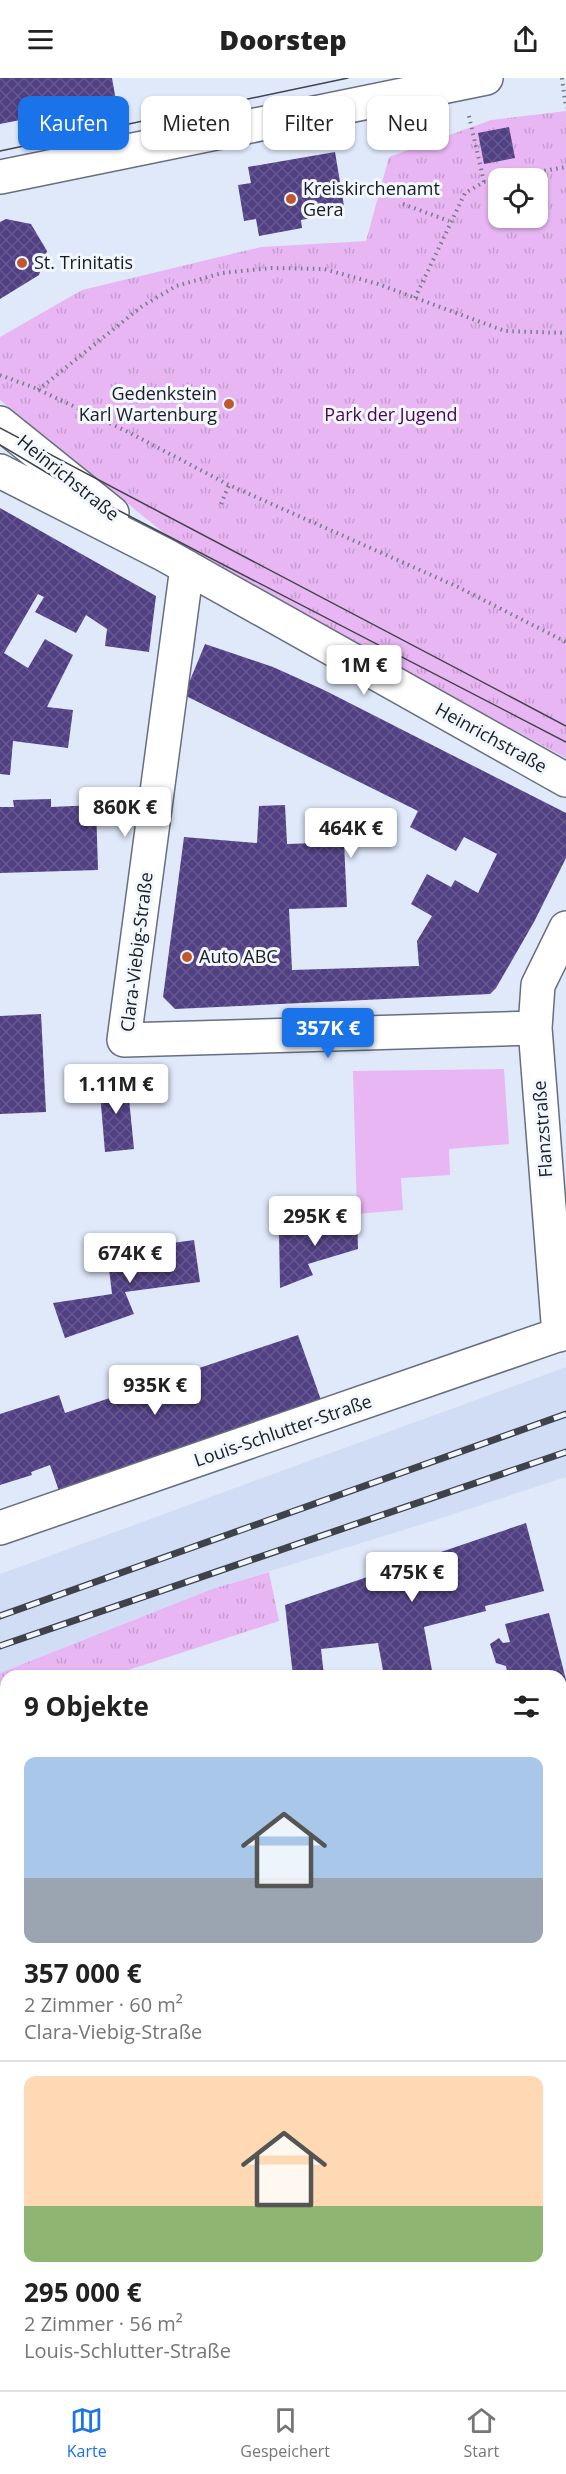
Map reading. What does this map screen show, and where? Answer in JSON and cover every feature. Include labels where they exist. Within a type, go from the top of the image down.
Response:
[{"type":"street","points":[[0,177],[486,78]]},
{"type":"street","name":"Heinrichstraße","points":[[0,423],[176,561]]},
{"type":"street","name":"Heinrichstraße","points":[[0,471],[176,561],[566,780]]},
{"type":"street","name":"Clara-Viebig-Straße","points":[[176,561],[124,1040],[535,1028]]},
{"type":"street","name":"Flanzstraße","points":[[562,1334],[535,1028],[538,985],[566,928]]},
{"type":"street","name":"Louis-Schlutter-Straße","points":[[0,1528],[562,1334]]},
{"type":"path","points":[[562,78],[566,108]]},
{"type":"path","points":[[476,149],[484,182]]},
{"type":"path","points":[[548,170],[566,167]]},
{"type":"path","points":[[415,298],[449,221],[465,193],[488,181]]},
{"type":"path","points":[[403,204],[449,221]]},
{"type":"path","points":[[38,390],[141,307],[176,286],[222,273],[271,268],[324,269],[415,298],[505,331],[566,333]]},
{"type":"path","points":[[0,375],[128,432],[229,485],[458,587],[566,642]]},
{"type":"path","points":[[221,504],[229,485]]},
{"type":"shaded area","points":[[566,1367],[566,1477],[212,1589],[8,1670],[0,1670],[0,1574]]},
{"type":"green space","name":"Park der Jugend","points":[[566,111],[566,758],[196,559],[0,400],[0,337],[82,290],[261,247],[366,241],[389,157],[408,150],[449,150],[449,135],[491,120]]},
{"type":"green space","points":[[504,1069],[509,1144],[449,1149],[450,1175],[401,1178],[403,1210],[357,1214],[353,1071]]},
{"type":"green space","points":[[269,1572],[279,1621],[128,1670],[8,1670],[212,1589]]},
{"type":"building","points":[[0,78],[112,78],[115,96],[18,96],[18,120],[0,124]]},
{"type":"building","points":[[509,127],[515,158],[484,164],[478,133]]},
{"type":"building","name":"Kreiskirchenamt Gera","points":[[335,152],[345,212],[301,220],[302,228],[259,236],[256,219],[244,221],[238,185],[251,183],[248,167]]},
{"type":"building","name":"St. Trinitatis","points":[[6,219],[31,224],[47,251],[39,275],[0,299],[0,222]]},
{"type":"building","points":[[0,508],[156,596],[149,652],[105,646],[107,629],[86,615],[76,633],[35,612],[44,597],[38,594],[4,653],[28,668],[45,639],[73,655],[47,707],[73,710],[68,748],[13,741],[10,775],[0,774]]},
{"type":"building","points":[[205,644],[273,667],[324,690],[566,813],[566,858],[534,922],[496,988],[490,994],[175,1009],[163,997],[184,837],[257,843],[259,806],[285,805],[287,844],[344,842],[347,907],[289,909],[292,970],[419,966],[417,941],[432,916],[411,904],[427,874],[451,887],[455,880],[478,893],[497,854],[464,837],[456,851],[410,827],[418,811],[184,695]]},
{"type":"building","points":[[51,799],[51,807],[96,805],[98,870],[0,873],[0,807],[14,807],[13,800]]},
{"type":"building","points":[[41,1014],[46,1112],[0,1114],[0,1016]]},
{"type":"building","points":[[127,1079],[134,1149],[105,1152],[99,1081]]},
{"type":"building","points":[[357,1214],[358,1249],[308,1264],[313,1275],[280,1288],[279,1233]]},
{"type":"building","points":[[194,1240],[200,1282],[125,1292],[134,1314],[65,1338],[53,1303],[112,1294],[107,1252]]},
{"type":"building","points":[[298,1335],[321,1400],[59,1491],[50,1465],[31,1472],[32,1475],[0,1485],[0,1414],[59,1395],[65,1413]]},
{"type":"building","points":[[526,1523],[544,1591],[485,1606],[486,1611],[424,1627],[432,1670],[383,1670],[378,1643],[321,1649],[323,1670],[292,1670],[285,1605]]},
{"type":"building","points":[[549,1613],[563,1670],[507,1670],[506,1666],[496,1663],[490,1644],[499,1638],[503,1643],[510,1642],[505,1624]]},
{"type":"tram line","points":[[0,151],[348,78]]},
{"type":"tram line","points":[[0,428],[566,726]]},
{"type":"tram line","points":[[0,445],[54,477],[566,742]]},
{"type":"railway","points":[[0,1616],[566,1414]]},
{"type":"railway","points":[[0,1646],[566,1452]]},
{"type":"place","name":"Kreiskirchenamt Gera","points":[[291,199]]},
{"type":"place","name":"St. Trinitatis","points":[[22,263]]},
{"type":"place","name":"Gedenkstein Karl Wartenburg","points":[[229,404]]},
{"type":"place","name":"Auto ABC","points":[[187,957]]}]
